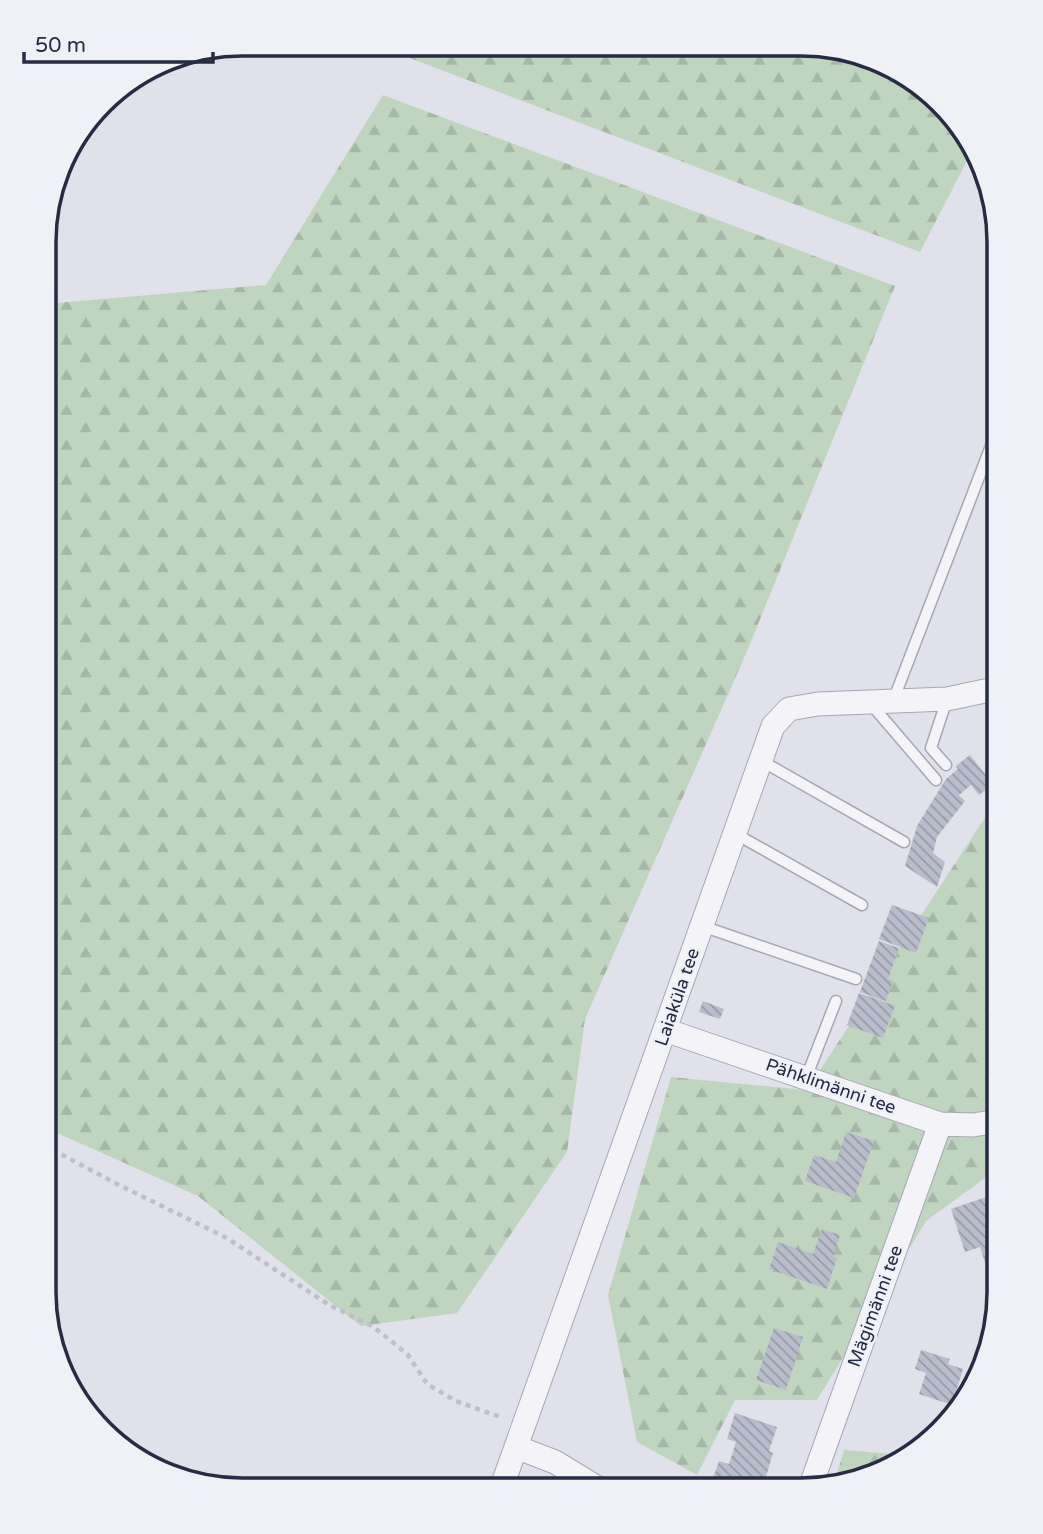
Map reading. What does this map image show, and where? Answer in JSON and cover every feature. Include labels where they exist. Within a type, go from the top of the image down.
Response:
[{"type":"street","name":"Laiaküla tee","points":[[505,1478],[773,726],[789,709],[818,704],[947,699],[987,691]]},
{"type":"street","name":"Pähklimänni tee","points":[[666,1030],[940,1124],[987,1123]]},
{"type":"street","name":"Mägimänni tee","points":[[814,1477],[940,1124]]},
{"type":"street","points":[[520,1437],[581,1478]]},
{"type":"lane","points":[[936,780],[882,702],[987,453]]},
{"type":"lane","points":[[946,765],[931,748],[947,699]]},
{"type":"lane","points":[[760,760],[904,842]]},
{"type":"lane","points":[[734,833],[862,905]]},
{"type":"lane","points":[[702,926],[856,979]]},
{"type":"lane","points":[[806,1078],[836,1001]]},
{"type":"path","points":[[56,1151],[225,1237],[331,1306],[372,1326],[408,1355],[427,1384],[520,1437]]},
{"type":"green space","points":[[326,56],[825,58],[872,70],[914,94],[949,129],[967,160],[920,252],[407,57]]},
{"type":"green space","points":[[383,95],[895,286],[748,649],[585,1019],[567,1152],[457,1313],[361,1326],[198,1196],[56,1132],[56,303],[266,285]]},
{"type":"green space","points":[[987,814],[987,1177],[926,1221],[817,1400],[735,1400],[697,1475],[637,1442],[608,1295],[671,1077],[807,1090]]},
{"type":"green space","points":[[844,1450],[892,1454],[861,1468],[837,1474]]},
{"type":"building","points":[[970,755],[987,776],[987,789],[979,795],[971,785],[959,795],[965,801],[937,837],[933,853],[945,862],[937,887],[905,866],[917,826],[946,779],[958,769],[956,766]]},
{"type":"building","points":[[892,905],[929,918],[916,953],[879,939]]},
{"type":"building","points":[[879,941],[899,948],[888,979],[893,981],[886,1001],[860,992]]},
{"type":"building","points":[[859,993],[895,1006],[883,1038],[847,1025]]},
{"type":"building","points":[[703,1001],[724,1009],[720,1019],[699,1012]]},
{"type":"building","points":[[846,1132],[874,1141],[854,1198],[805,1181],[814,1155],[836,1162]]},
{"type":"building","points":[[987,1197],[987,1266],[980,1247],[965,1252],[951,1209]]},
{"type":"building","points":[[822,1229],[840,1235],[833,1257],[837,1258],[827,1289],[769,1269],[778,1242],[813,1254]]},
{"type":"building","points":[[774,1328],[803,1337],[786,1390],[756,1380]]},
{"type":"building","points":[[921,1350],[950,1359],[948,1364],[963,1369],[950,1404],[919,1394],[926,1373],[915,1369]]},
{"type":"building","points":[[735,1413],[777,1427],[769,1451],[773,1453],[766,1478],[713,1478],[719,1461],[729,1464],[736,1442],[727,1439]]}]
